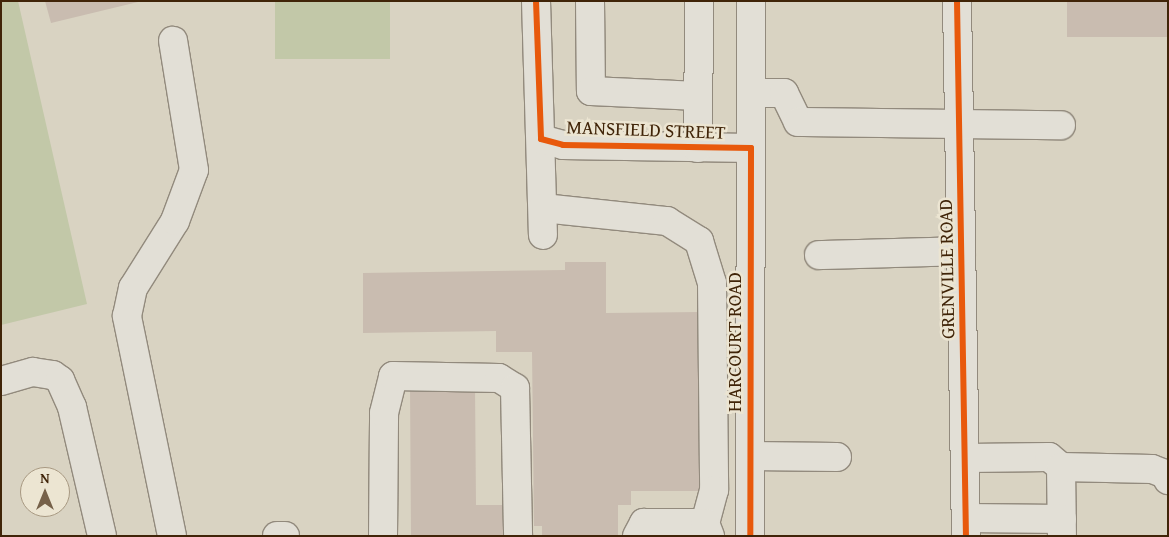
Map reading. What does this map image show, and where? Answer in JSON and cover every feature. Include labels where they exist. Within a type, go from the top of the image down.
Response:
[{"type":"street","points":[[536,1],[543,221],[667,221],[699,242],[712,283],[714,490],[707,530],[644,523],[637,536]]},
{"type":"street","points":[[590,1],[590,91],[698,96]]},
{"type":"street","points":[[698,148],[699,1]]},
{"type":"street","name":"HARCOURT ROAD","points":[[750,536],[751,1]]},
{"type":"street","name":"GRENVILLE ROAD","points":[[957,1],[967,458],[966,527]]},
{"type":"street","points":[[172,41],[194,170],[175,221],[133,288],[127,316],[172,536]]},
{"type":"street","points":[[751,93],[784,93],[798,122],[1061,125]]},
{"type":"street","name":"MANSFIELD STREET","points":[[540,139],[563,144],[751,148]]},
{"type":"street","points":[[819,255],[961,251]]},
{"type":"street","points":[[1,381],[33,372],[53,375],[60,380],[72,407],[102,536]]},
{"type":"street","points":[[383,536],[384,413],[393,376],[499,378],[514,388],[518,536]]},
{"type":"street","points":[[750,456],[837,457]]},
{"type":"street","points":[[967,458],[1049,458],[1061,466],[1152,469],[1165,474],[1168,480]]},
{"type":"street","points":[[966,527],[1062,528],[1061,466]]},
{"type":"street","points":[[277,536],[285,536]]},
{"type":"green space","points":[[1,1],[18,1],[87,304],[1,325]]},
{"type":"green space","points":[[275,1],[390,1],[390,59],[275,59]]},
{"type":"building","points":[[45,1],[138,1],[138,2],[51,23]]},
{"type":"building","points":[[1067,1],[1168,1],[1168,37],[1067,37]]},
{"type":"building","points":[[565,262],[606,262],[606,313],[700,312],[702,491],[631,491],[631,505],[618,505],[618,536],[542,536],[542,526],[534,526],[532,352],[496,352],[496,331],[363,333],[363,273],[565,270]]},
{"type":"building","points":[[410,386],[475,386],[476,505],[506,505],[507,536],[411,536]]},
{"type":"cycle path","points":[[536,1],[541,139],[563,145],[751,148],[750,536]]},
{"type":"cycle path","points":[[957,1],[966,536]]}]
